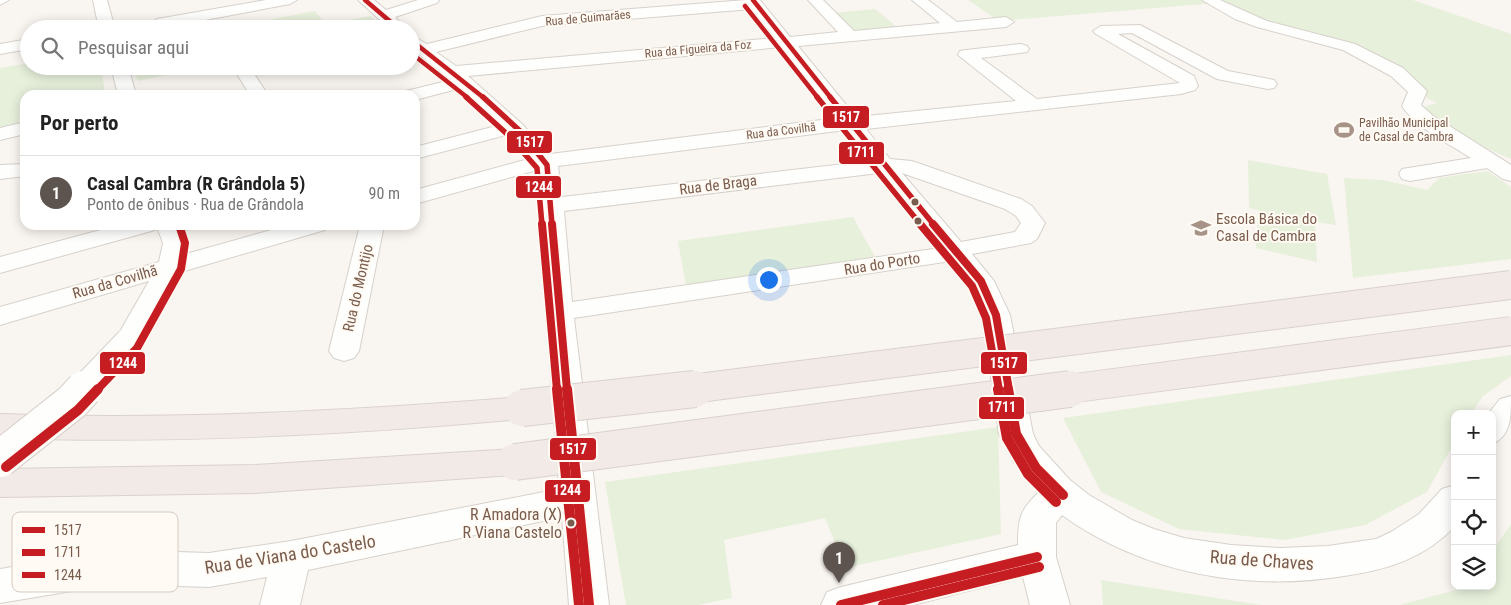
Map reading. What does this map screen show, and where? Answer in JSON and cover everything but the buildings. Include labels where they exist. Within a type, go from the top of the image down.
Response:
[{"type":"highway","points":[[0,426],[217,427],[422,417],[522,408],[722,386],[1511,285]]},
{"type":"highway","points":[[0,483],[255,479],[514,462],[1511,331]]},
{"type":"street","points":[[100,0],[104,20]]},
{"type":"street","points":[[179,20],[206,15],[227,5],[290,0]]},
{"type":"street","points":[[365,0],[389,20]]},
{"type":"street","points":[[384,16],[432,0]]},
{"type":"street","points":[[815,0],[850,36]]},
{"type":"street","points":[[919,0],[954,27]]},
{"type":"street","points":[[1209,0],[1255,21],[1349,47],[1397,72],[1418,91],[1411,106],[1425,119],[1511,174]]},
{"type":"street","name":"Rua de Chaves","points":[[755,2],[884,165],[981,281],[996,316],[1016,434],[1022,449],[1045,479],[1063,495],[1090,514],[1120,530],[1162,548],[1217,559],[1300,566],[1326,564],[1382,554],[1415,538],[1438,522],[1454,500]]},
{"type":"street","name":"Rua de Guimarães","points":[[420,44],[542,21],[755,2]]},
{"type":"street","points":[[206,15],[209,20]]},
{"type":"street","name":"Rua da Figueira da Foz","points":[[420,92],[457,77],[786,41],[1006,22]]},
{"type":"street","name":"Rua da Covilhã","points":[[420,196],[545,161],[837,124],[1033,105],[1181,89],[1189,86],[1188,80],[1101,31],[1135,28],[1223,75],[1268,84]]},
{"type":"street","points":[[0,49],[20,46]]},
{"type":"street","points":[[420,47],[514,127],[545,161],[552,205],[559,312],[589,605]]},
{"type":"street","points":[[1021,49],[966,55],[1033,105]]},
{"type":"street","points":[[121,75],[126,90]]},
{"type":"street","points":[[246,75],[256,90]]},
{"type":"street","points":[[420,153],[514,127]]},
{"type":"street","points":[[0,134],[20,129]]},
{"type":"street","points":[[1410,174],[1489,161]]},
{"type":"street","name":"Rua de Braga","points":[[552,205],[884,165]]},
{"type":"street","name":"Rua do Porto","points":[[559,312],[943,255],[957,250],[1022,238],[1033,227],[1030,217],[1018,207],[904,166],[884,165]]},
{"type":"street","points":[[0,172],[20,170]]},
{"type":"street","points":[[0,265],[128,230]]},
{"type":"street","points":[[0,460],[72,402],[129,342],[171,266],[175,243],[170,230]]},
{"type":"street","name":"Rua da Covilhã","points":[[0,316],[298,230]]},
{"type":"street","name":"Rua do Montijo","points":[[344,351],[371,230]]},
{"type":"street","points":[[1496,427],[1511,407]]},
{"type":"street","name":"Rua de Viana do Castelo","points":[[178,569],[209,570],[290,557],[577,487]]},
{"type":"street","points":[[1050,605],[1037,556],[1037,519],[1042,512],[1063,495]]},
{"type":"street","points":[[841,605],[1037,556]]},
{"type":"street","points":[[280,605],[290,557]]},
{"type":"green space","points":[[968,0],[1413,0],[1511,34],[1511,159],[1453,134],[1425,110],[1426,106],[1437,103],[1427,98],[1410,78],[1382,62],[1273,26],[1217,3],[999,21]]},
{"type":"green space","points":[[875,9],[898,28],[855,32],[834,13]]},
{"type":"green space","points":[[315,11],[323,20],[268,20]]},
{"type":"green space","points":[[371,16],[375,20],[348,20]]},
{"type":"green space","points":[[20,65],[20,75],[102,75],[104,90],[20,90],[19,123],[0,127],[0,68]]},
{"type":"green space","points":[[136,75],[167,75],[138,81]]},
{"type":"green space","points":[[1248,160],[1327,174],[1336,225],[1315,222],[1317,262],[1256,248],[1258,210],[1249,208]]},
{"type":"green space","points":[[1487,171],[1511,187],[1511,259],[1353,278],[1344,178],[1383,180],[1427,190],[1439,178]]},
{"type":"green space","points":[[853,217],[875,257],[686,286],[678,241]]},
{"type":"green space","points":[[1511,355],[1511,376],[1483,396],[1474,410],[1451,410],[1451,448],[1427,492],[1365,525],[1284,540],[1179,529],[1101,492],[1063,418]]},
{"type":"green space","points":[[998,427],[1001,534],[845,568],[825,518],[724,540],[732,598],[698,605],[626,605],[605,482]]},
{"type":"green space","points":[[1511,524],[1511,605],[1400,605],[1455,590],[1496,590],[1496,546]]},
{"type":"green space","points":[[1101,580],[1261,605],[1103,605]]},
{"type":"transit line","name":"1517","points":[[365,0],[388,20]]},
{"type":"transit line","name":"1517","points":[[753,0],[884,165],[981,281],[996,315],[1016,434],[1036,468],[1063,495]]},
{"type":"transit line","name":"1711","points":[[745,6],[876,171],[972,286],[986,318],[1007,438],[1028,474],[1056,502]]},
{"type":"transit line","name":"1517","points":[[420,47],[503,114],[535,148],[547,165],[559,312],[589,605]]},
{"type":"transit line","name":"1244","points":[[420,60],[459,90],[507,134],[537,168],[549,313],[579,605]]},
{"type":"transit line","name":"1244","points":[[6,467],[78,410],[137,348],[181,269],[185,243],[181,230]]},
{"type":"transit line","name":"1517","points":[[841,605],[1037,557]]},
{"type":"transit line","name":"1711","points":[[883,605],[1039,567]]},
{"type":"place","name":"Pavilhão Municipal de Casal de Cambra","points":[[1344,130]]},
{"type":"place","name":"Escola Básica do Casal de Cambra","points":[[1201,228]]},
{"type":"place","name":"R Amadora (X) R Viana Castelo","points":[[571,523]]},
{"type":"place","name":"Casal Cambra (R Grândola 5)","points":[[839,583]]}]
